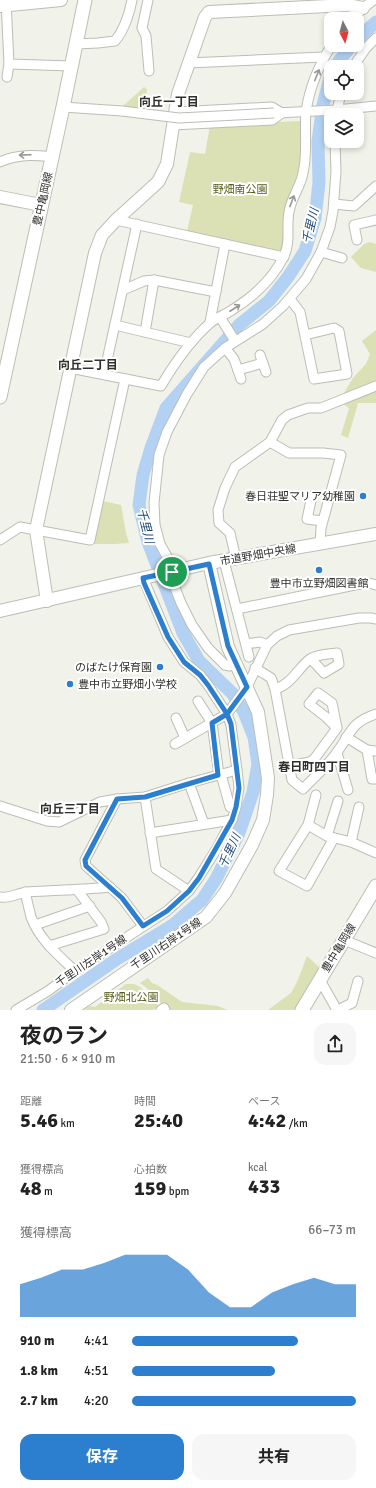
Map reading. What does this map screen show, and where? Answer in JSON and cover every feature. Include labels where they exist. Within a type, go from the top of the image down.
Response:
[{"type":"main road","name":"豊中亀岡線","points":[[0,397],[85,0]]},
{"type":"main road","name":"豊中亀岡線","points":[[302,1010],[376,886]]},
{"type":"street","points":[[7,77],[9,64],[4,50],[4,4],[61,0]]},
{"type":"street","points":[[76,44],[115,41],[120,35],[122,28],[127,21],[132,0]]},
{"type":"street","points":[[148,0],[142,28],[146,36],[149,71]]},
{"type":"street","points":[[359,12],[374,0]]},
{"type":"street","points":[[47,601],[36,530],[95,253],[102,235],[116,220],[158,182],[167,164],[178,94],[209,6],[348,2],[363,8]]},
{"type":"street","points":[[358,60],[366,48],[376,38]]},
{"type":"street","points":[[70,368],[161,386],[174,364],[210,322],[238,306],[258,291],[272,275],[284,257],[289,244],[288,214],[290,204],[303,175],[306,161],[308,112],[311,89],[327,52]]},
{"type":"street","points":[[188,63],[324,57]]},
{"type":"street","points":[[9,64],[72,66]]},
{"type":"street","points":[[362,108],[376,106]]},
{"type":"street","points":[[63,107],[122,111],[179,118],[324,112]]},
{"type":"street","points":[[175,112],[272,107],[278,113]]},
{"type":"street","points":[[173,125],[272,120],[278,113]]},
{"type":"street","points":[[230,666],[225,665],[208,648],[192,626],[172,580],[170,572],[172,568],[160,544],[155,525],[154,503],[159,455],[167,432],[187,394],[204,367],[225,348],[263,324],[290,299],[306,279],[321,252],[330,227],[334,204],[336,172],[335,148]]},
{"type":"street","points":[[0,162],[20,155],[52,157]]},
{"type":"street","points":[[334,204],[354,206],[376,186]]},
{"type":"street","points":[[0,197],[41,205]]},
{"type":"street","points":[[116,220],[284,257]]},
{"type":"street","points":[[357,240],[354,225],[376,220]]},
{"type":"street","points":[[104,374],[137,224]]},
{"type":"street","points":[[210,322],[225,244]]},
{"type":"street","points":[[321,252],[342,258]]},
{"type":"street","points":[[123,290],[144,281],[154,280],[216,292]]},
{"type":"street","points":[[145,332],[154,280]]},
{"type":"street","points":[[290,299],[300,312],[314,379],[347,374],[339,331],[334,328],[305,335]]},
{"type":"street","points":[[220,317],[235,341]]},
{"type":"street","points":[[115,325],[191,343]]},
{"type":"street","points":[[225,348],[234,359],[240,374],[263,363]]},
{"type":"street","points":[[0,540],[20,528],[90,540],[125,379]]},
{"type":"street","points":[[249,657],[236,609],[230,560],[230,533],[219,523],[218,510],[224,488],[235,467],[270,442],[282,420],[288,415],[308,408],[321,408],[376,386]]},
{"type":"street","points":[[270,442],[289,453],[340,455],[320,528],[320,544]]},
{"type":"street","points":[[312,496],[307,519],[322,521]]},
{"type":"street","name":"市道野畑中央線","points":[[0,611],[209,564],[376,534]]},
{"type":"street","name":"千里川右岸1号線","points":[[71,1010],[206,918],[225,893],[252,845],[263,820],[268,778],[258,712],[246,689],[228,646],[209,564]]},
{"type":"street","name":"千里川左岸1号線","points":[[16,1010],[167,911],[189,891],[199,878],[232,820],[236,807],[239,788],[238,770],[228,712],[200,675],[184,662],[168,637],[145,578]]},
{"type":"street","points":[[236,609],[355,585],[369,583],[376,586]]},
{"type":"street","points":[[175,744],[228,712],[246,689],[267,645],[277,636],[289,630],[359,618],[371,618],[376,620]]},
{"type":"street","points":[[246,644],[260,642],[267,645]]},
{"type":"street","points":[[275,688],[282,687],[311,659]]},
{"type":"street","points":[[255,668],[271,678],[275,688],[292,780],[303,789],[337,753],[356,723],[364,718],[376,714]]},
{"type":"street","points":[[198,701],[212,723],[218,775],[222,778],[230,807]]},
{"type":"street","points":[[176,718],[186,738]]},
{"type":"street","points":[[289,766],[310,762],[315,758],[337,728]]},
{"type":"street","points":[[346,737],[372,750],[372,779],[376,779]]},
{"type":"street","points":[[337,753],[348,790]]},
{"type":"street","points":[[0,806],[47,821],[59,822],[100,802],[145,797],[238,770]]},
{"type":"street","points":[[189,783],[204,824]]},
{"type":"street","points":[[316,795],[308,825],[279,871],[307,886],[331,837],[338,801]]},
{"type":"street","points":[[145,797],[156,870],[189,891]]},
{"type":"street","points":[[117,799],[85,860],[86,866],[122,898],[143,926]]},
{"type":"street","points":[[351,842],[359,807]]},
{"type":"street","points":[[150,833],[232,820]]},
{"type":"street","points":[[308,825],[331,837],[375,850]]},
{"type":"street","points":[[0,897],[4,898],[25,892],[78,891],[110,888]]},
{"type":"street","points":[[49,946],[104,929],[101,922],[78,891]]},
{"type":"street","points":[[25,892],[35,924],[49,946],[75,971]]},
{"type":"street","points":[[35,924],[90,906]]},
{"type":"street","points":[[344,940],[376,953]]},
{"type":"street","points":[[320,980],[338,1010],[352,1003],[357,981]]},
{"type":"street","points":[[161,1010],[164,1008],[165,1010]]},
{"type":"green space","points":[[144,87],[147,89],[144,109],[122,107]]},
{"type":"green space","name":"野畑南公園","points":[[300,121],[302,123],[302,154],[284,248],[279,251],[187,231],[193,205],[179,202],[190,152],[205,154],[210,125]]},
{"type":"green space","points":[[370,242],[376,244],[376,272],[361,268],[351,257],[364,244]]},
{"type":"green space","points":[[376,330],[376,403],[358,403],[348,438],[341,435],[349,408],[339,401],[353,378],[366,364],[370,354],[362,341]]},
{"type":"green space","points":[[103,501],[121,505],[129,543],[94,544]]},
{"type":"green space","points":[[307,956],[320,968],[296,1010],[268,1010],[291,993]]},
{"type":"green space","points":[[148,978],[152,983],[182,1002],[218,1006],[227,1010],[167,1010],[147,988],[140,983]]},
{"type":"green space","name":"野畑北公園","points":[[126,984],[134,984],[140,987],[159,1006],[153,1010],[84,1010],[90,1006],[95,1007]]},
{"type":"waterway","name":"千里川","points":[[364,33],[376,22]]},
{"type":"waterway","name":"千里川","points":[[340,60],[346,52]]},
{"type":"waterway","name":"千里川","points":[[43,1010],[117,959],[173,925],[202,900],[216,879],[239,833],[253,792],[258,764],[254,737],[244,712],[232,693],[199,661],[183,633],[148,542],[139,505],[143,475],[166,408],[239,325],[269,301],[288,277],[305,251],[315,218],[319,183],[318,141],[324,100]]},
{"type":"place","name":"春日荘聖マリア幼稚園","points":[[363,496]]},
{"type":"place","name":"豊中市立野畑図書館","points":[[319,570]]},
{"type":"place","name":"のばたけ保育園","points":[[160,667]]},
{"type":"place","name":"豊中市立野畑小学校","points":[[70,684]]},
{"type":"district","name":"向丘一丁目","points":[[169,102]]},
{"type":"district","name":"向丘二丁目","points":[[88,365]]},
{"type":"district","name":"春日町四丁目","points":[[314,767]]},
{"type":"district","name":"向丘三丁目","points":[[70,809]]},
{"type":"route","points":[[172,572],[143,578],[144,583],[168,637],[184,662],[200,675],[208,685],[227,714],[212,723],[218,775],[145,797],[117,799],[85,860],[86,866],[122,898],[143,926],[167,911],[189,891],[199,878],[232,820],[239,788],[238,770],[231,724],[227,714],[247,687],[228,646],[209,564],[172,572]]}]
